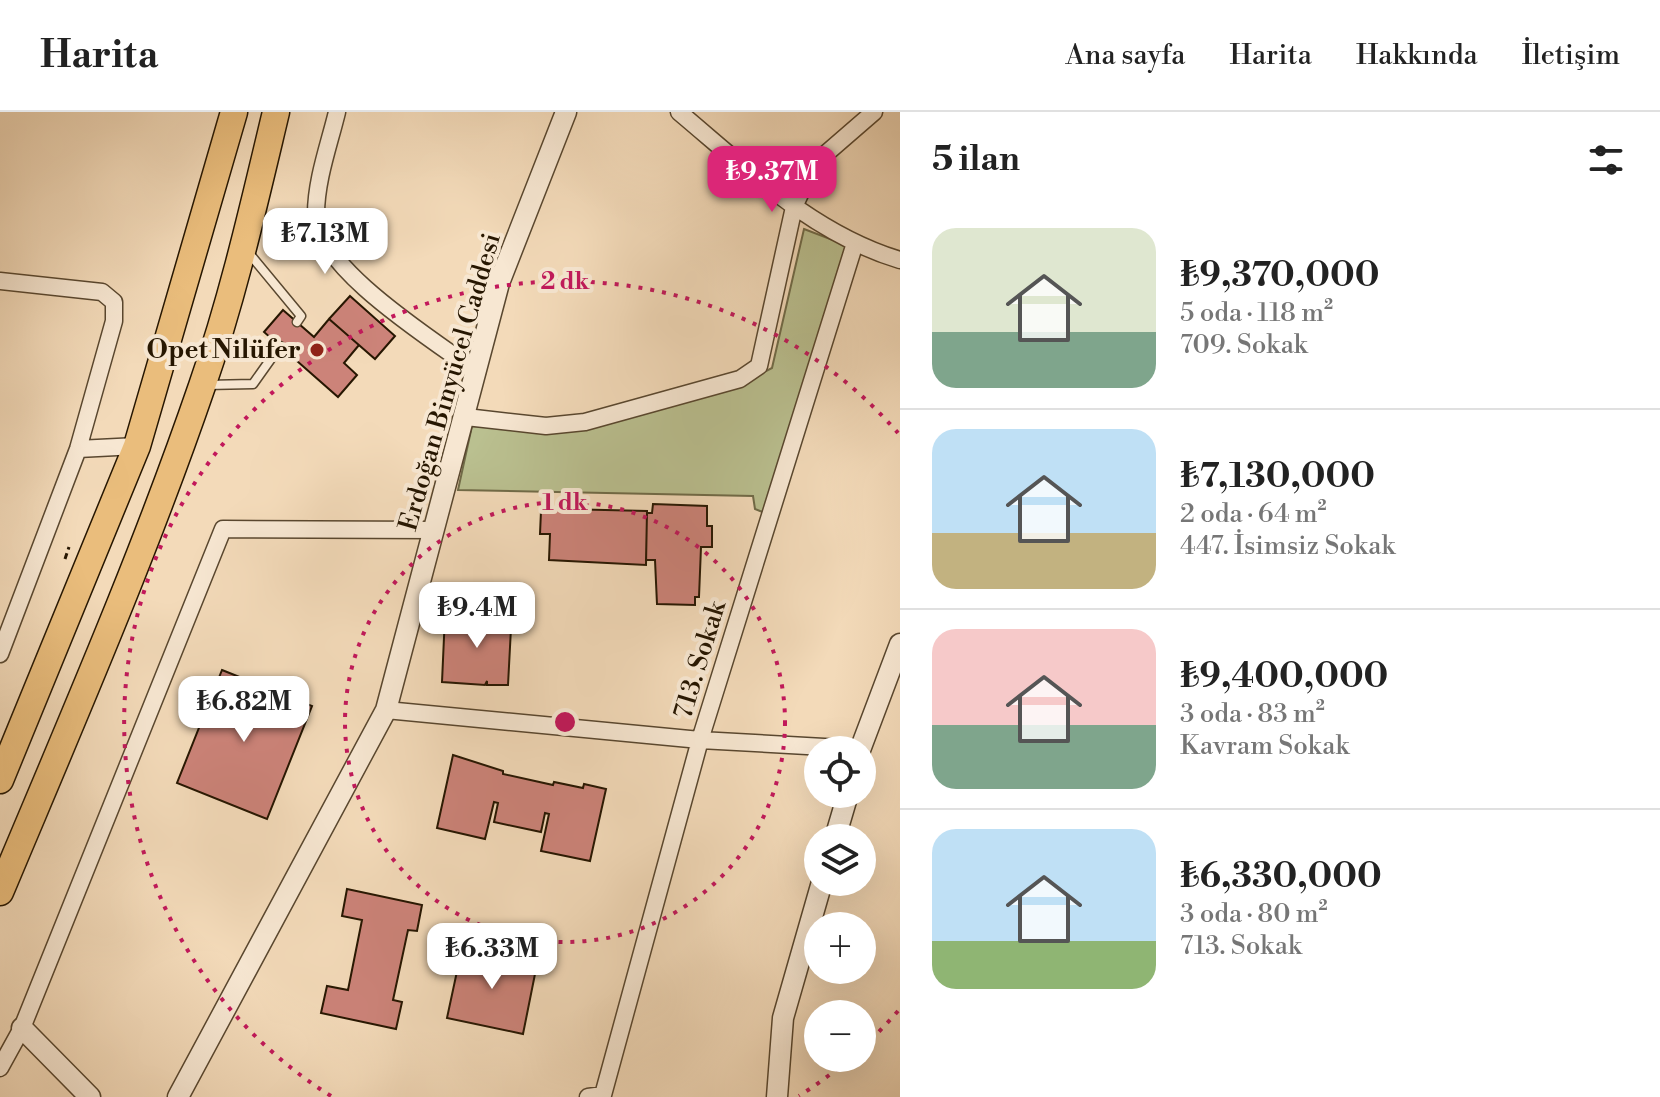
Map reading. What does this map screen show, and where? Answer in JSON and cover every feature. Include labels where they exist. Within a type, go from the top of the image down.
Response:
[{"type":"main road","points":[[0,780],[137,446],[216,185],[234,112]]},
{"type":"main road","points":[[0,892],[107,638],[203,385],[244,248],[276,112]]},
{"type":"street","points":[[337,112],[319,183],[316,216],[326,249],[368,291],[477,372]]},
{"type":"street","name":"Erdoğan Binyücel Caddesi","points":[[178,1097],[386,710],[499,283],[566,112]]},
{"type":"street","points":[[679,112],[794,207],[855,243],[900,260]]},
{"type":"street","points":[[466,417],[546,426],[585,422],[740,379],[759,366],[794,207],[814,164],[874,112]]},
{"type":"street","name":"713. Sokak","points":[[596,1096],[700,740],[855,243]]},
{"type":"street","points":[[0,281],[102,292],[114,302],[114,321],[78,449],[5,628],[0,654]]},
{"type":"street","points":[[78,449],[137,446]]},
{"type":"street","points":[[0,1068],[22,1028],[223,529],[435,530]]},
{"type":"street","points":[[865,736],[900,644]]},
{"type":"street","points":[[386,710],[700,740],[804,746]]},
{"type":"street","points":[[777,1097],[783,1018],[818,896]]},
{"type":"street","points":[[22,1028],[90,1097]]},
{"type":"lane","points":[[244,248],[301,316],[297,322]]},
{"type":"lane","points":[[203,385],[253,384],[280,346]]},
{"type":"green space","points":[[804,229],[846,245],[765,513],[755,509],[753,496],[458,490],[472,426],[558,431],[747,381],[772,368]]},
{"type":"building","points":[[350,296],[395,336],[375,359],[329,319]]},
{"type":"building","points":[[283,310],[314,337],[329,319],[359,345],[344,363],[357,375],[338,397],[264,332]]},
{"type":"building","points":[[653,504],[707,506],[707,526],[712,526],[712,547],[701,547],[699,597],[695,597],[695,605],[657,604],[655,560],[646,560],[647,513],[652,513]]},
{"type":"building","points":[[541,511],[647,511],[646,565],[549,560],[550,534],[540,534]]},
{"type":"building","points":[[445,615],[463,615],[463,619],[466,615],[485,615],[485,619],[488,615],[508,615],[508,628],[511,628],[508,685],[487,685],[487,681],[485,685],[442,682]]},
{"type":"building","points":[[222,670],[312,706],[267,819],[177,783]]},
{"type":"building","points":[[453,755],[503,771],[503,774],[553,785],[554,782],[583,788],[584,784],[606,789],[590,861],[541,851],[549,814],[545,813],[541,832],[494,822],[498,803],[494,802],[485,839],[437,828]]},
{"type":"building","points":[[347,889],[422,905],[417,931],[408,930],[393,1000],[402,1002],[396,1029],[321,1013],[327,986],[348,990],[362,920],[342,916]]},
{"type":"building","points":[[462,948],[537,964],[523,1034],[447,1018]]},
{"type":"place","name":"Opet Nilüfer","points":[[317,350]]}]
